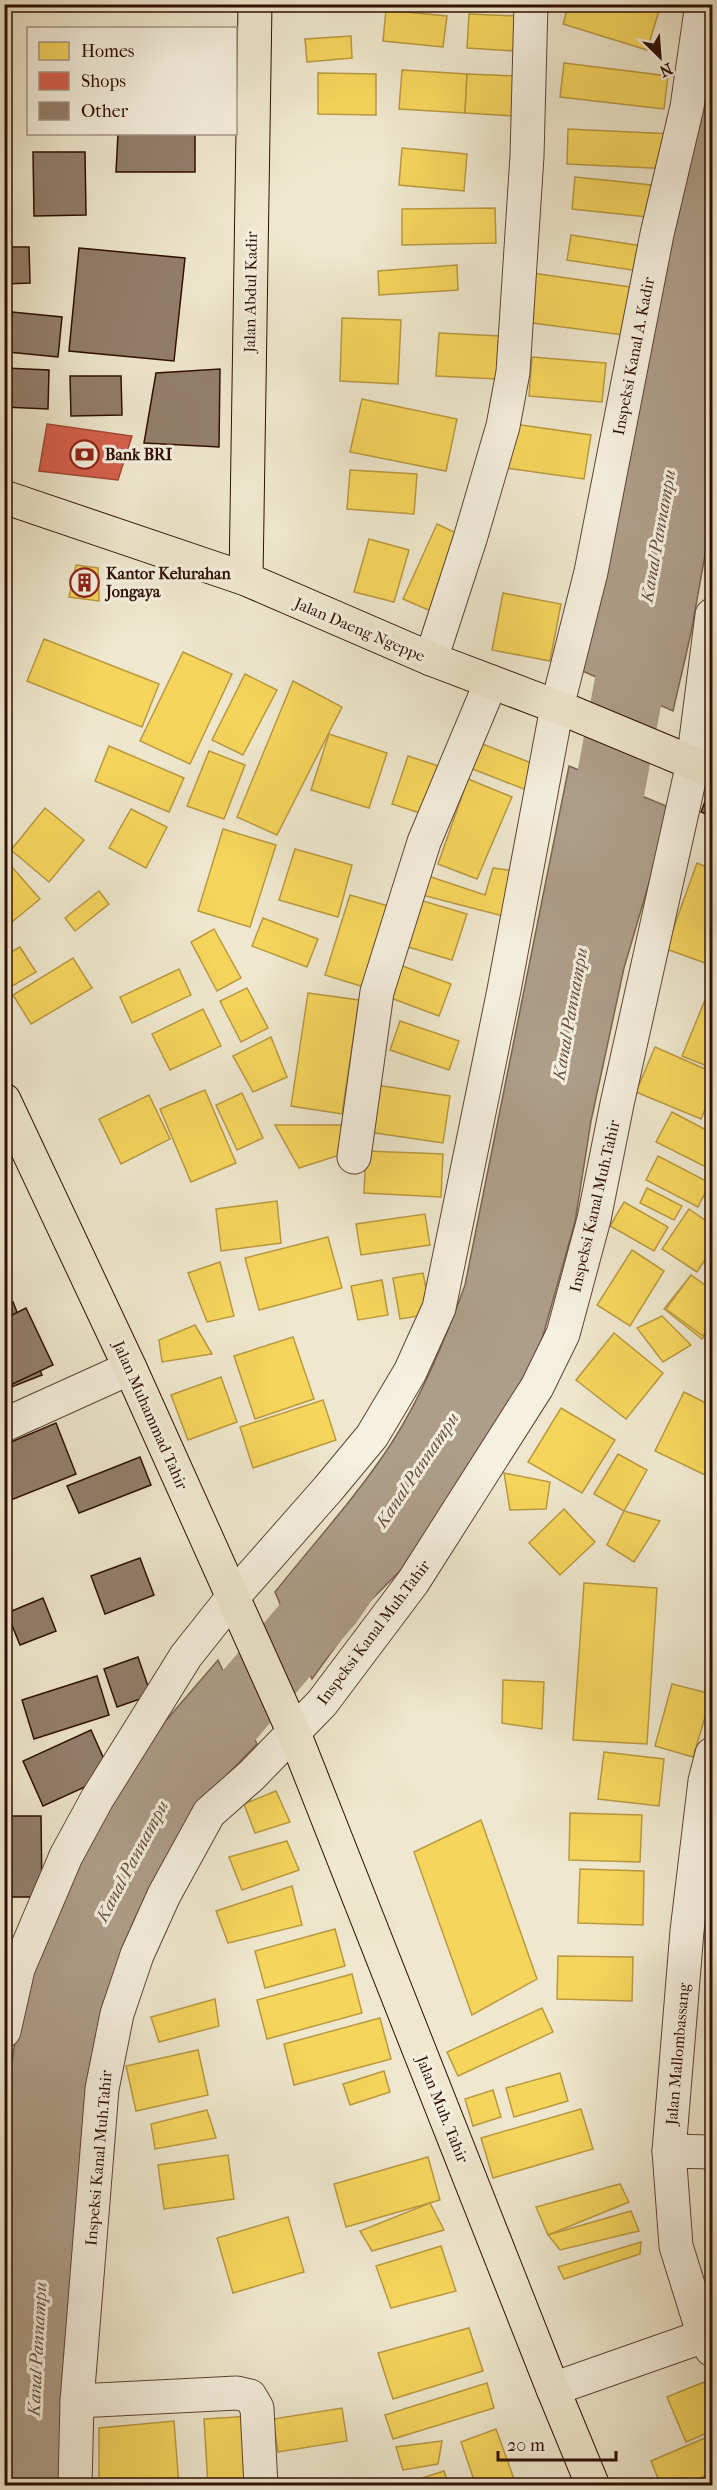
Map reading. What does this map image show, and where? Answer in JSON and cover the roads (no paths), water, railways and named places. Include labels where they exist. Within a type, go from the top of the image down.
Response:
[{"type":"main road","name":"Jalan Abdul Kadir","points":[[246,579],[255,4]]},
{"type":"main road","name":"Jalan Daeng Ngeppe","points":[[4,497],[246,579],[431,659],[563,709],[692,763]]},
{"type":"main road","name":"Jalan Muhammad Tahir","points":[[4,1100],[130,1368],[294,1732]]},
{"type":"main road","name":"Jalan Muh. Tahir","points":[[294,1732],[593,2486]]},
{"type":"street","points":[[431,659],[470,539],[503,426],[513,372],[527,156],[531,4]]},
{"type":"street","name":"Inspeksi Kanal A. Kadir","points":[[563,709],[657,234],[687,107],[702,4]]},
{"type":"street","points":[[692,763],[712,615]]},
{"type":"street","points":[[354,1157],[377,992],[424,842],[491,682]]},
{"type":"street","points":[[4,2031],[18,1969],[66,1856],[97,1799],[186,1656],[232,1598],[328,1490],[372,1436],[410,1372],[439,1308],[563,709]]},
{"type":"street","name":"Inspeksi Kanal Muh.Tahir","points":[[75,2486],[77,2400],[102,2089],[117,2014],[137,1955],[164,1894],[209,1813],[322,1703],[413,1582],[537,1387],[563,1334],[594,1219],[692,763]]},
{"type":"street","points":[[4,1425],[130,1368]]},
{"type":"street","name":"Jalan Mallombassang","points":[[708,2343],[676,2246],[669,2151],[687,1931],[705,1781],[712,1754]]},
{"type":"street","points":[[669,2151],[712,2152]]},
{"type":"street","points":[[553,2389],[708,2343]]},
{"type":"street","points":[[77,2400],[237,2393],[250,2396],[257,2408],[261,2486]]},
{"type":"water","points":[[712,13],[712,516],[691,633],[673,711],[578,669]]},
{"type":"water","points":[[569,766],[671,808],[624,968],[591,1121],[575,1222],[542,1339],[519,1393],[408,1563],[364,1607],[312,1679],[275,1592],[350,1501],[403,1425],[433,1366],[465,1285]]},
{"type":"water","points":[[218,1660],[257,1744],[226,1776],[155,1881],[134,1920],[103,2004],[65,2485],[5,2486],[4,2164],[10,2075],[20,2007],[70,1869],[163,1724]]},
{"type":"waterway","name":"Kanal Pannampu","points":[[593,878],[646,596]]},
{"type":"waterway","name":"Kanal Pannampu","points":[[175,1780],[328,1602],[355,1563]]},
{"type":"place","name":"Bank BRI","points":[[84,454]]},
{"type":"place","name":"Kantor Kelurahan Jongaya","points":[[85,582]]}]
